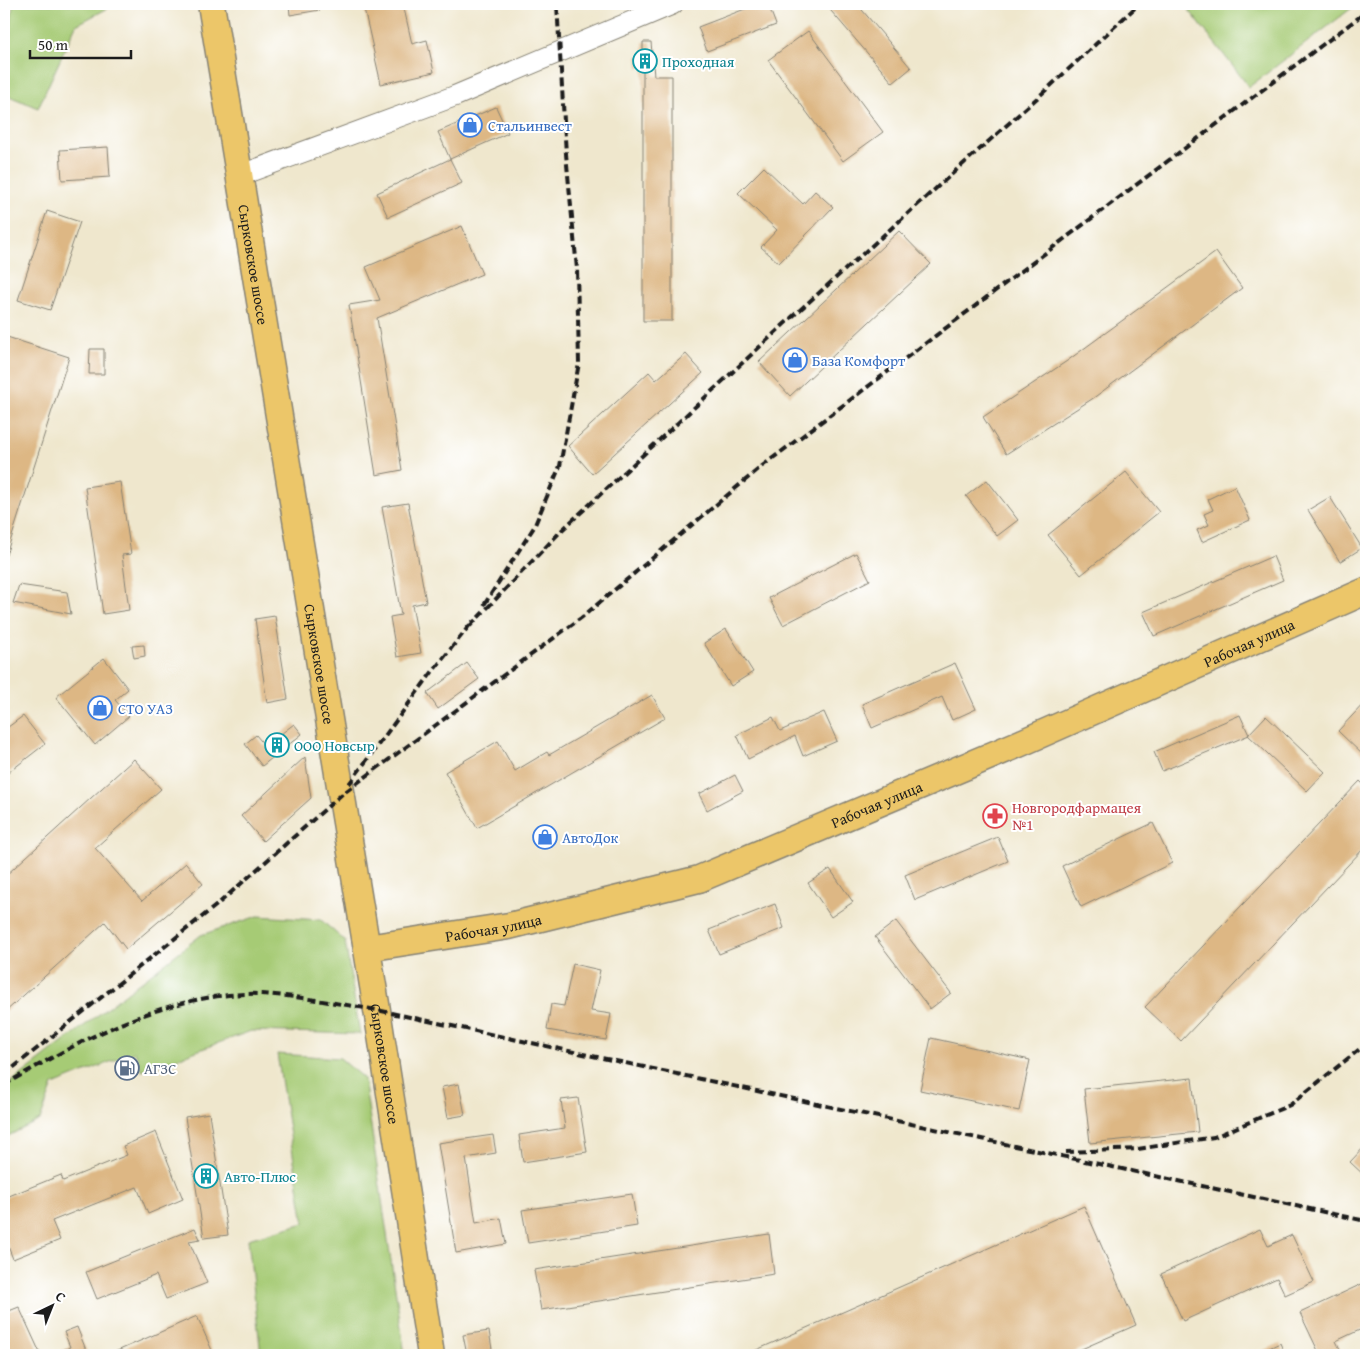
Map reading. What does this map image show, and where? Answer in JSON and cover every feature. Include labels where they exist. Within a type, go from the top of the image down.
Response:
[{"type":"main road","name":"Сырковское шоссе","points":[[211,4],[367,948],[430,1355]]},
{"type":"main road","name":"Рабочая улица","points":[[367,948],[509,926],[699,879],[1020,743],[1366,591]]},
{"type":"street","points":[[238,176],[455,96],[673,4]]},
{"type":"green space","points":[[13,4],[116,4],[76,25],[38,108],[4,94]]},
{"type":"green space","points":[[1196,4],[1357,4],[1249,87],[1189,10]]},
{"type":"green space","points":[[258,916],[321,920],[345,941],[360,1034],[251,1031],[142,1071],[135,1052],[53,1085],[40,1120],[4,1138],[4,1088],[201,935]]},
{"type":"green space","points":[[277,1054],[340,1058],[364,1079],[405,1355],[261,1355],[248,1239],[304,1223]]},
{"type":"building","points":[[289,4],[320,4],[320,10],[290,15]]},
{"type":"building","points":[[363,4],[403,4],[412,44],[427,40],[434,72],[381,84]]},
{"type":"building","points":[[758,4],[768,4],[776,25],[707,51],[698,27]]},
{"type":"building","points":[[825,4],[857,4],[911,68],[893,83]]},
{"type":"building","points":[[808,31],[883,132],[843,161],[768,60]]},
{"type":"building","points":[[643,42],[651,42],[654,76],[672,76],[672,321],[643,321],[643,67],[638,68],[637,56],[643,56]]},
{"type":"building","points":[[496,107],[508,133],[450,159],[438,132]]},
{"type":"building","points":[[108,147],[110,177],[62,180],[60,150]]},
{"type":"building","points":[[450,159],[462,183],[388,217],[377,193]]},
{"type":"building","points":[[764,167],[803,204],[815,191],[833,207],[779,263],[761,247],[777,230],[738,193]]},
{"type":"building","points":[[47,211],[80,222],[50,310],[18,300]]},
{"type":"building","points":[[462,226],[482,274],[377,318],[402,470],[376,475],[349,305],[380,300],[366,267]]},
{"type":"building","points":[[899,231],[931,264],[790,396],[759,362]]},
{"type":"building","points":[[1216,252],[1242,288],[1092,399],[1006,454],[983,417],[1067,361]]},
{"type":"building","points":[[4,336],[69,357],[6,555],[4,554]]},
{"type":"building","points":[[90,349],[104,349],[104,374],[89,374]]},
{"type":"building","points":[[686,354],[703,373],[592,474],[568,446],[649,372],[656,380]]},
{"type":"building","points":[[1126,472],[1159,512],[1081,575],[1048,535]]},
{"type":"building","points":[[987,480],[1018,520],[997,536],[966,496]]},
{"type":"building","points":[[120,482],[131,554],[122,555],[129,610],[103,614],[85,487]]},
{"type":"building","points":[[1235,486],[1250,520],[1202,542],[1197,530],[1209,525],[1204,514],[1213,510],[1208,499]]},
{"type":"building","points":[[1330,497],[1362,548],[1340,562],[1308,510]]},
{"type":"building","points":[[408,503],[426,602],[412,605],[421,653],[397,657],[390,617],[401,615],[382,507]]},
{"type":"building","points":[[856,553],[870,580],[783,625],[769,598]]},
{"type":"building","points":[[1273,556],[1283,580],[1154,636],[1143,612]]},
{"type":"building","points":[[19,585],[67,592],[71,614],[13,603]]},
{"type":"building","points":[[275,616],[288,699],[267,703],[255,619]]},
{"type":"building","points":[[726,629],[753,672],[731,686],[704,643]]},
{"type":"building","points":[[144,645],[145,656],[134,658],[132,646]]},
{"type":"building","points":[[104,658],[128,689],[115,700],[129,716],[95,745],[56,697]]},
{"type":"building","points":[[467,663],[479,679],[438,709],[427,693]]},
{"type":"building","points":[[955,663],[976,709],[952,720],[942,697],[872,728],[862,704]]},
{"type":"building","points":[[652,695],[665,718],[477,828],[445,772],[498,741],[515,771],[547,752],[549,755]]},
{"type":"building","points":[[1366,701],[1366,758],[1338,731]]},
{"type":"building","points":[[824,712],[837,741],[803,756],[795,736],[748,759],[737,735],[773,717],[780,731]]},
{"type":"building","points":[[1240,715],[1249,735],[1162,771],[1154,752]]},
{"type":"building","points":[[23,716],[45,744],[4,776],[4,730]]},
{"type":"building","points":[[1266,716],[1325,772],[1307,791],[1248,735]]},
{"type":"building","name":"ООО Новсыр","points":[[294,724],[302,734],[262,766],[245,744],[256,735],[265,746]]},
{"type":"building","points":[[305,757],[311,798],[263,841],[241,816]]},
{"type":"building","points":[[134,759],[161,789],[95,848],[142,901],[186,863],[203,884],[126,949],[105,922],[4,1013],[4,877]]},
{"type":"building","points":[[735,775],[743,791],[707,810],[699,794]]},
{"type":"building","points":[[1360,781],[1366,787],[1366,846],[1181,1041],[1145,1007]]},
{"type":"building","points":[[1153,823],[1172,863],[1081,907],[1062,866]]},
{"type":"building","points":[[998,837],[1008,861],[915,900],[905,875]]},
{"type":"building","points":[[830,869],[853,902],[831,917],[808,883]]},
{"type":"building","points":[[775,904],[784,928],[719,954],[709,930]]},
{"type":"building","points":[[896,921],[951,993],[930,1009],[875,937]]},
{"type":"building","points":[[573,964],[600,970],[591,1011],[611,1014],[606,1040],[547,1030],[551,1004],[564,1006]]},
{"type":"building","points":[[931,1038],[1030,1060],[1019,1111],[920,1090]]},
{"type":"building","points":[[1192,1078],[1198,1132],[1090,1143],[1084,1089]]},
{"type":"building","points":[[459,1084],[465,1115],[448,1118],[442,1087]]},
{"type":"building","points":[[578,1098],[587,1152],[523,1162],[519,1135],[565,1128],[561,1100]]},
{"type":"building","name":"Авто-Плюс","points":[[209,1113],[228,1235],[204,1238],[185,1117]]},
{"type":"building","points":[[156,1132],[183,1199],[148,1214],[137,1187],[52,1221],[60,1240],[13,1259],[4,1236],[4,1198],[61,1175],[63,1181],[127,1155],[123,1146]]},
{"type":"building","points":[[493,1135],[496,1153],[466,1158],[476,1223],[501,1218],[506,1244],[456,1253],[438,1143]]},
{"type":"building","points":[[1366,1145],[1366,1177],[1350,1162]]},
{"type":"building","points":[[632,1194],[637,1226],[528,1243],[522,1210]]},
{"type":"building","points":[[1084,1206],[1136,1325],[1068,1355],[745,1355]]},
{"type":"building","points":[[195,1228],[200,1239],[189,1241],[207,1283],[166,1299],[156,1275],[97,1299],[86,1272]]},
{"type":"building","points":[[1260,1229],[1268,1246],[1292,1235],[1314,1282],[1285,1295],[1277,1278],[1183,1321],[1161,1274]]},
{"type":"building","points":[[769,1234],[774,1274],[541,1310],[534,1270]]},
{"type":"building","points":[[1366,1282],[1366,1327],[1336,1341],[1343,1355],[1320,1355],[1300,1313]]},
{"type":"building","points":[[19,1307],[41,1355],[4,1355],[4,1313]]},
{"type":"building","points":[[197,1316],[214,1355],[108,1355]]},
{"type":"building","points":[[77,1327],[88,1355],[51,1355],[70,1347],[64,1332]]},
{"type":"building","points":[[489,1331],[493,1355],[467,1355],[463,1335]]},
{"type":"building","points":[[1280,1343],[1285,1355],[1254,1355]]},
{"type":"railway","points":[[484,605],[534,527],[560,466],[579,363],[577,269],[566,154],[557,4]]},
{"type":"railway","points":[[470,626],[562,530],[792,317],[1046,90],[1139,4]]},
{"type":"railway","points":[[4,1075],[218,904],[341,795],[581,618],[761,467],[1366,12]]},
{"type":"railway","points":[[349,784],[433,671],[473,621]]},
{"type":"railway","points":[[4,1085],[95,1036],[127,1021],[160,1010],[193,1001],[227,995],[276,995],[377,1010],[1366,1221]]},
{"type":"railway","points":[[1066,1152],[1138,1149],[1214,1137],[1290,1105],[1366,1044]]},
{"type":"place","name":"Проходная","points":[[645,61]]},
{"type":"place","name":"Стальинвест","points":[[470,125]]},
{"type":"place","name":"База Комфорт","points":[[795,360]]},
{"type":"place","name":"СТО УАЗ","points":[[100,708]]},
{"type":"place","name":"ООО Новсыр","points":[[277,745]]},
{"type":"place","name":"Новгородфармацея №1","points":[[995,816]]},
{"type":"place","name":"АвтоДок","points":[[545,837]]},
{"type":"place","name":"АГЗС","points":[[127,1068]]},
{"type":"place","name":"Авто-Плюс","points":[[206,1176]]}]
